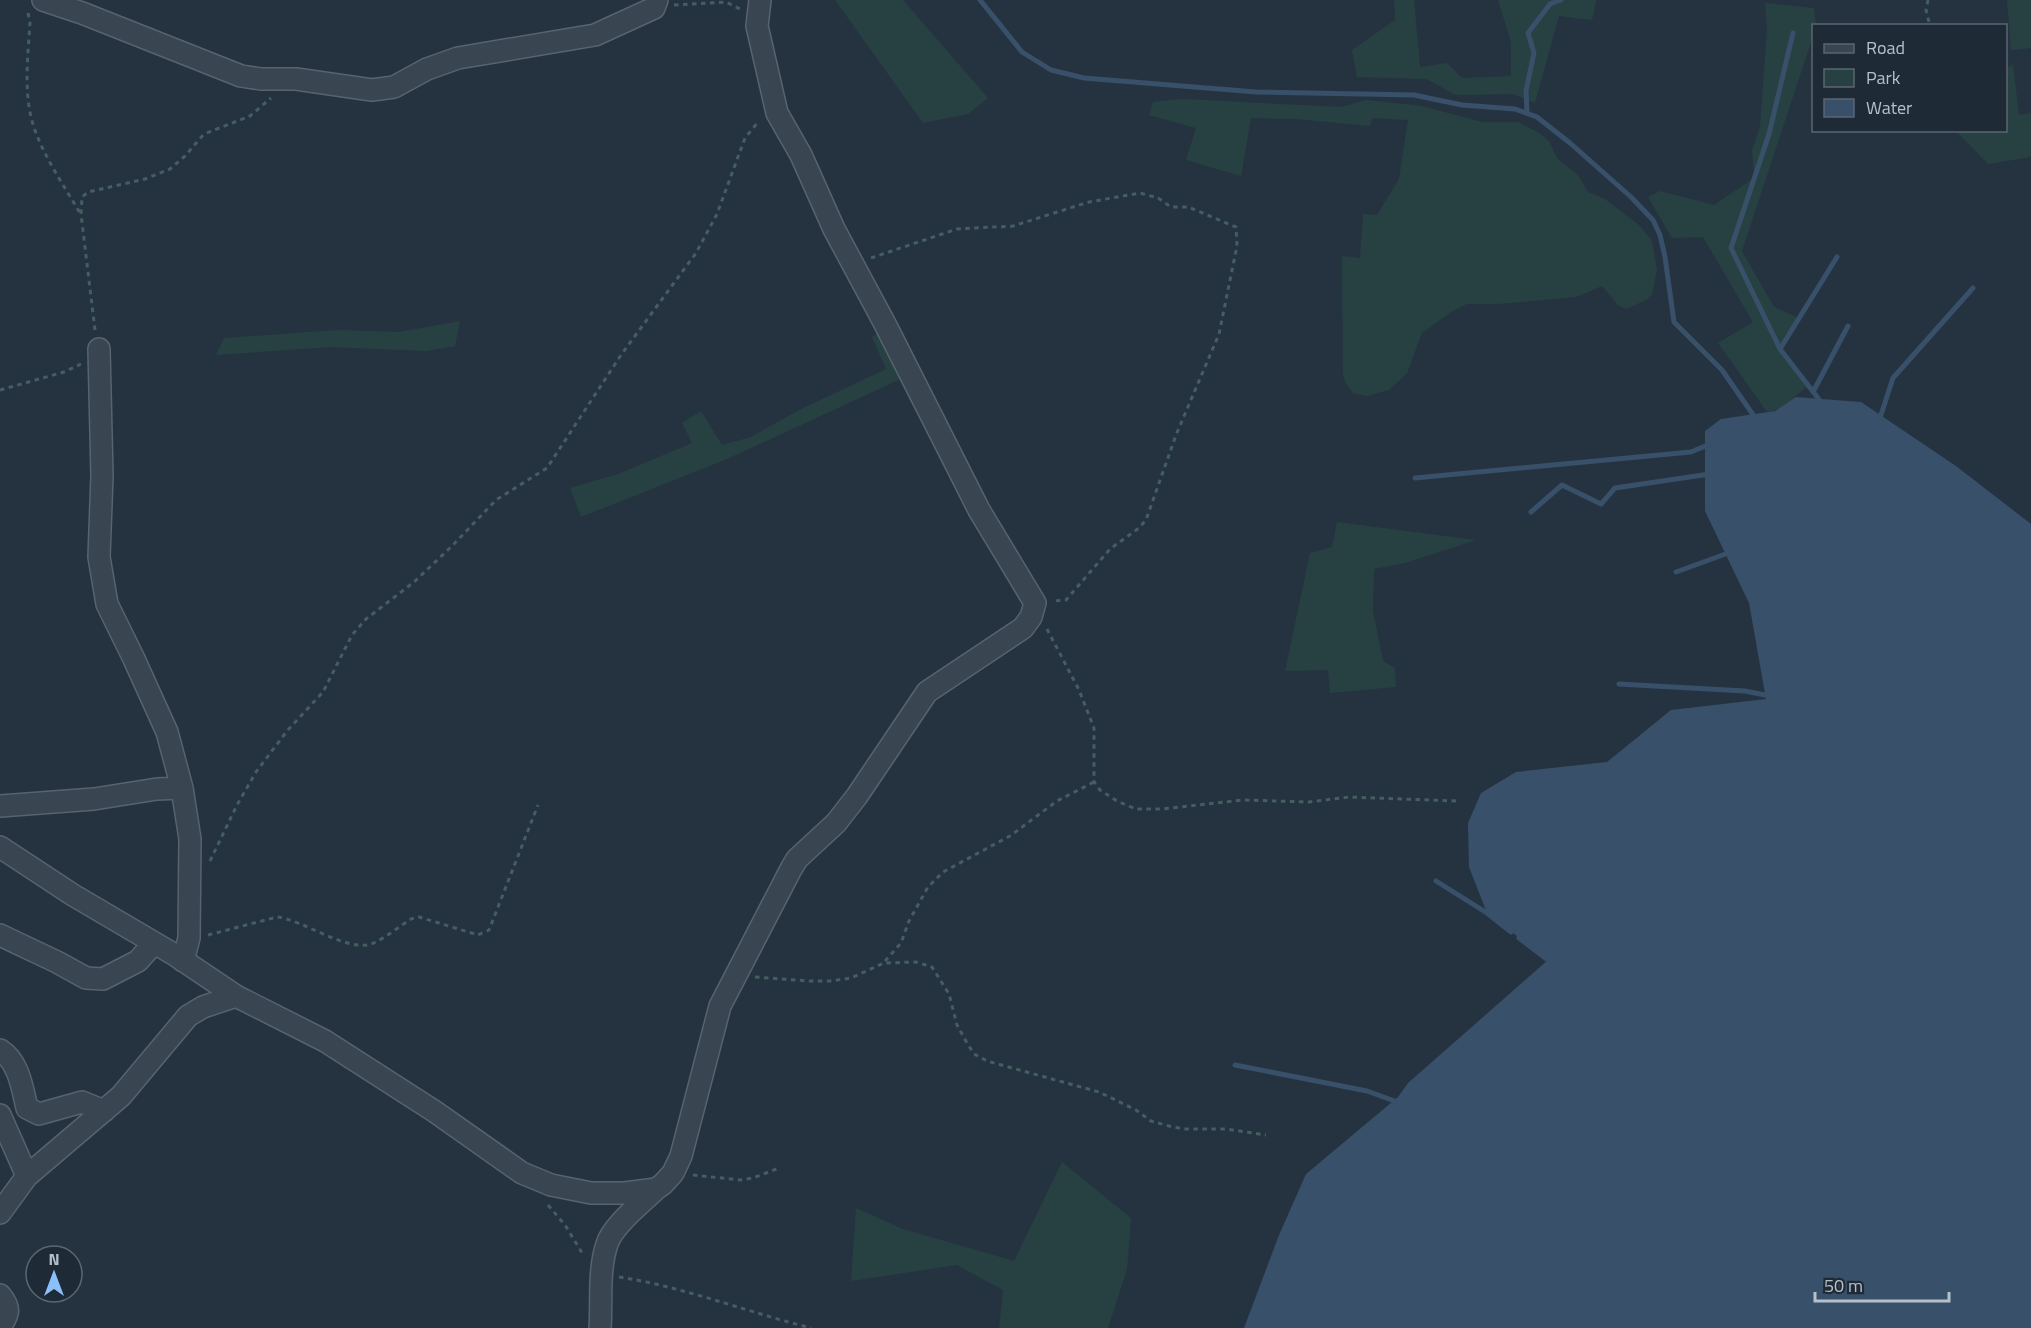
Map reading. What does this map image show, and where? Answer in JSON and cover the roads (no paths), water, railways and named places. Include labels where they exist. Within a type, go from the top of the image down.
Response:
[{"type":"street","points":[[600,1328],[602,1274],[607,1244],[615,1230],[673,1173],[681,1156],[720,1006],[762,921],[797,859],[836,823],[857,796],[927,692],[1023,628],[1031,617],[1035,603],[979,510],[852,264],[801,155],[774,104],[757,26],[760,0]]},
{"type":"street","points":[[35,6],[82,13],[241,76],[261,79],[296,79],[372,90],[394,87],[427,69],[458,58],[595,35],[656,4]]},
{"type":"street","points":[[99,349],[102,476],[99,557],[111,615],[167,732],[182,788],[190,839],[189,938],[183,961]]},
{"type":"street","points":[[0,806],[94,799],[157,789],[182,788]]},
{"type":"street","points":[[0,847],[236,996],[325,1041],[434,1111],[522,1173],[551,1185],[591,1193],[625,1193],[656,1188]]},
{"type":"street","points":[[0,935],[86,978],[103,979],[138,961],[154,943]]},
{"type":"street","points":[[0,1213],[27,1176],[122,1096],[188,1016],[203,1007],[236,996]]},
{"type":"street","points":[[0,1050],[10,1056],[20,1079],[27,1108],[33,1112],[39,1114],[82,1102],[104,1111]]},
{"type":"street","points":[[0,1115],[27,1176]]},
{"type":"street","points":[[0,1295],[7,1303],[9,1315],[0,1327]]},
{"type":"water","points":[[1796,397],[1861,402],[1956,466],[2031,524],[2031,1328],[1244,1328],[1279,1235],[1306,1174],[1398,1097],[1408,1083],[1548,960],[1487,913],[1469,867],[1468,823],[1481,793],[1516,772],[1607,762],[1671,710],[1766,699],[1749,603],[1705,511],[1705,431],[1721,419],[1775,411]]},
{"type":"waterway","points":[[980,0],[1022,52],[1051,70],[1084,78],[1256,92],[1414,95],[1462,105],[1515,109],[1537,117],[1631,197],[1653,220],[1660,235],[1665,257],[1674,322],[1722,370],[1756,419]]},
{"type":"waterway","points":[[1527,113],[1526,91],[1534,53],[1528,33],[1550,4],[1561,0]]},
{"type":"waterway","points":[[1793,33],[1769,134],[1731,248],[1780,349],[1821,402]]},
{"type":"waterway","points":[[1780,349],[1837,257]]},
{"type":"waterway","points":[[1879,421],[1893,378],[1973,288]]},
{"type":"waterway","points":[[1813,392],[1848,326]]},
{"type":"waterway","points":[[1415,478],[1691,452],[1710,444]]},
{"type":"waterway","points":[[1531,512],[1562,485],[1601,504],[1615,488],[1710,474]]},
{"type":"waterway","points":[[1676,572],[1731,552]]},
{"type":"waterway","points":[[1619,684],[1745,691],[1770,696]]},
{"type":"waterway","points":[[1436,881],[1487,913],[1511,932]]},
{"type":"waterway","points":[[1519,938],[1548,960],[1553,960]]},
{"type":"waterway","points":[[1235,1065],[1367,1091],[1400,1103]]}]
